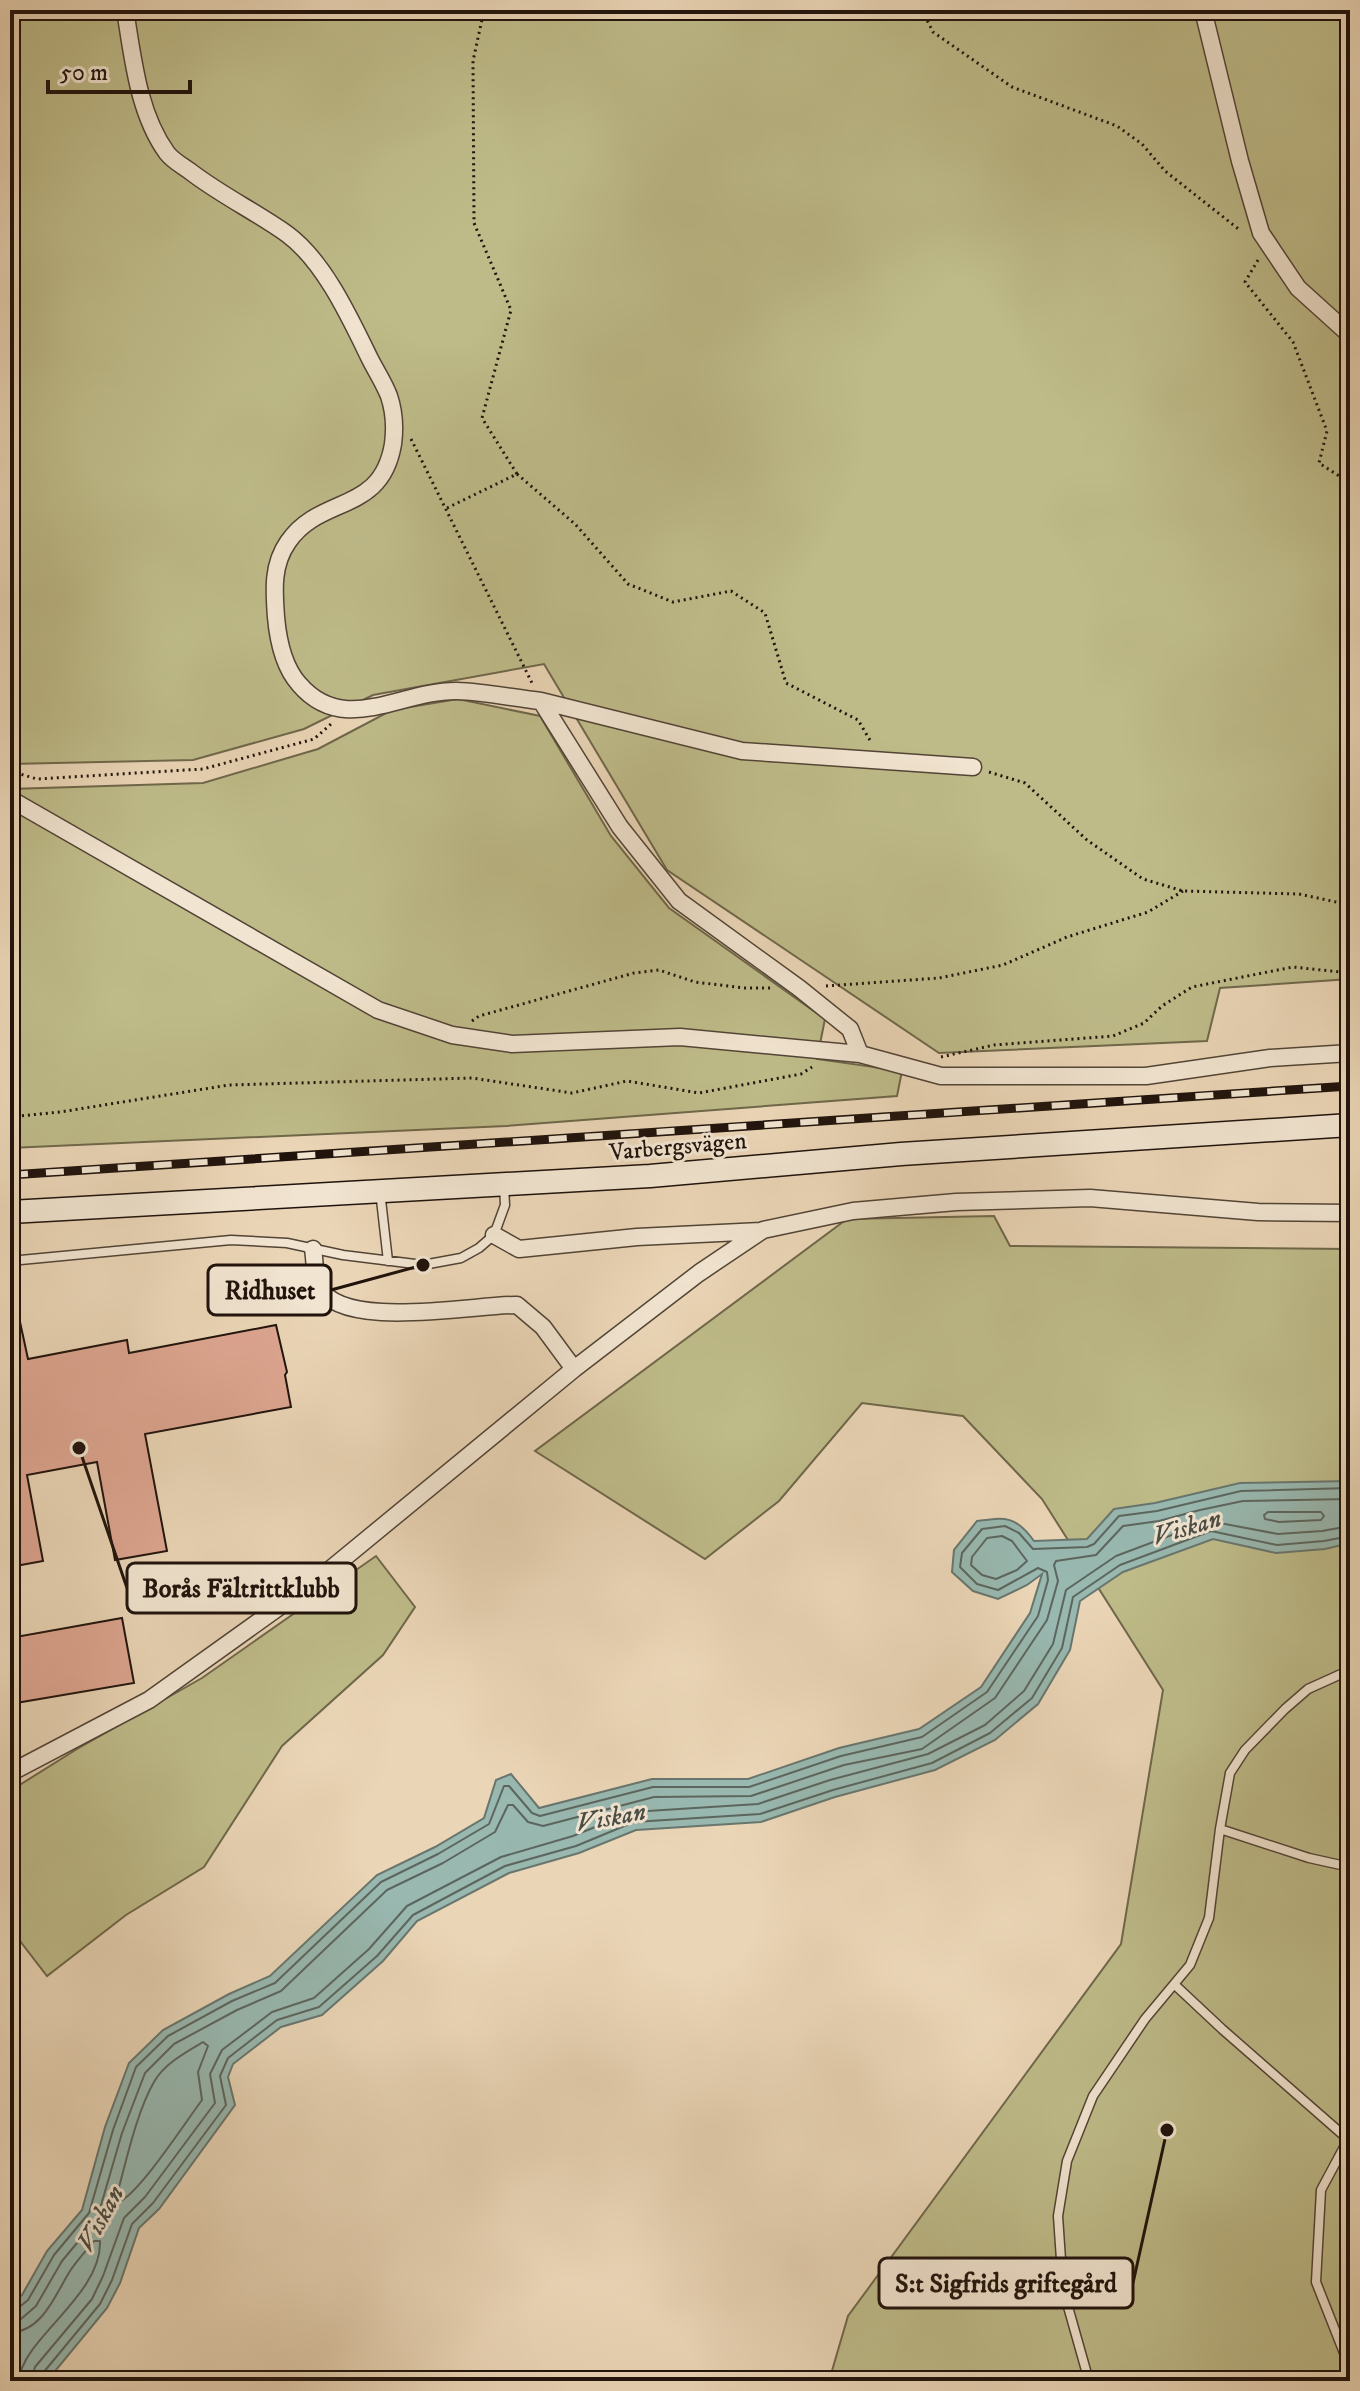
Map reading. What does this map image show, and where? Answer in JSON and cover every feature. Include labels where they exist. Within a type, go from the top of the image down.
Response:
[{"type":"main road","name":"Varbergsvägen","points":[[10,1212],[650,1176],[901,1154],[1350,1125]]},
{"type":"street","points":[[125,10],[144,111],[168,155],[209,186],[289,236],[322,272],[390,398],[395,431],[391,454],[381,479],[366,494],[304,524],[287,543],[273,579],[284,658],[296,682],[314,700],[330,708],[362,710],[455,691],[541,701],[742,751],[973,767]]},
{"type":"street","points":[[1203,10],[1258,235],[1298,288],[1350,335]]},
{"type":"street","points":[[541,701],[620,827],[679,901],[850,1029],[860,1054]]},
{"type":"street","points":[[10,799],[378,1010],[452,1035],[512,1044],[680,1037],[860,1054],[941,1076],[1146,1076],[1270,1058],[1350,1053]]},
{"type":"street","points":[[494,1235],[519,1249],[637,1237],[763,1230],[853,1211],[956,1202],[1075,1198],[1258,1212],[1350,1213]]},
{"type":"street","points":[[10,1773],[149,1700],[321,1577],[574,1369],[699,1273],[763,1230]]},
{"type":"street","points":[[313,1249],[319,1287],[336,1304],[380,1312],[431,1313],[517,1305],[543,1327],[574,1369]]},
{"type":"lane","points":[[10,1261],[231,1240],[287,1243],[423,1265],[461,1258],[494,1235],[505,1205],[504,1185]]},
{"type":"lane","points":[[380,1191],[388,1261]]},
{"type":"lane","points":[[1089,2381],[1063,2289],[1058,2216],[1067,2161],[1093,2096],[1145,2019],[1190,1965],[1209,1918],[1230,1773],[1245,1750],[1308,1689],[1350,1670]]},
{"type":"lane","points":[[1220,1829],[1309,1858],[1350,1867]]},
{"type":"lane","points":[[1175,1985],[1349,2138],[1321,2190],[1316,2282],[1350,2368]]},
{"type":"path","points":[[484,10],[473,61],[474,223],[511,310],[482,418],[517,474],[575,524],[628,584],[673,602],[731,591],[765,613],[786,683],[858,720],[883,762]]},
{"type":"path","points":[[922,10],[933,32],[1012,87],[1117,126],[1142,144],[1165,171],[1245,234],[1258,235],[1258,260],[1245,282],[1293,342],[1327,431],[1319,463],[1350,483]]},
{"type":"path","points":[[411,438],[541,701]]},
{"type":"path","points":[[447,508],[517,474]]},
{"type":"path","points":[[10,771],[37,779],[203,769],[314,739],[345,710]]},
{"type":"path","points":[[973,767],[1025,783],[1087,840],[1143,879],[1183,891],[1299,894],[1350,905]]},
{"type":"path","points":[[452,1035],[479,1016],[634,973],[659,970],[695,982],[744,988],[799,988],[939,978],[1003,965],[1067,937],[1148,912],[1183,891]]},
{"type":"path","points":[[902,1065],[994,1045],[1113,1036],[1144,1023],[1162,1006],[1192,987],[1293,967],[1350,973]]},
{"type":"path","points":[[10,1117],[229,1085],[472,1078],[572,1093],[627,1081],[699,1093],[801,1074],[838,1052]]},
{"type":"shaded area","points":[[10,10],[1350,10],[1350,979],[1220,988],[1207,1041],[939,1053],[667,870],[544,664],[373,695],[304,729],[193,760],[10,764]]},
{"type":"shaded area","points":[[458,699],[540,716],[611,836],[669,908],[825,1019],[817,1059],[902,1071],[897,1096],[506,1126],[10,1148],[10,789],[203,783],[318,749],[392,710]]},
{"type":"shaded area","points":[[994,1216],[1010,1246],[1350,1249],[1350,2381],[829,2381],[848,2316],[1121,1944],[1163,1690],[1042,1499],[963,1416],[862,1403],[779,1501],[705,1559],[535,1451],[847,1219]]},
{"type":"shaded area","points":[[376,1556],[415,1607],[383,1655],[282,1746],[204,1867],[126,1915],[47,1976],[10,1928],[10,1791],[202,1678]]},
{"type":"water","name":"Viskan","points":[[1350,1481],[1350,1543],[1325,1549],[1276,1553],[1213,1539],[1123,1572],[1080,1601],[1070,1650],[1038,1704],[995,1740],[935,1770],[835,1797],[761,1822],[636,1830],[579,1853],[509,1873],[417,1921],[383,1961],[322,2015],[281,2027],[233,2064],[228,2077],[235,2105],[159,2209],[139,2228],[120,2283],[107,2308],[47,2381],[10,2381],[10,2305],[22,2295],[47,2251],[82,2210],[105,2127],[129,2063],[163,2030],[229,1994],[270,1976],[377,1875],[435,1847],[484,1818],[496,1780],[511,1774],[539,1808],[652,1779],[748,1779],[839,1748],[919,1729],[981,1687],[1030,1613],[1042,1574],[998,1599],[973,1591],[952,1572],[954,1550],[977,1521],[1010,1520],[1022,1527],[1034,1541],[1087,1539],[1114,1509],[1155,1503],[1240,1483]]},
{"type":"building","points":[[10,1308],[17,1308],[28,1359],[127,1340],[129,1353],[276,1325],[291,1407],[145,1434],[167,1551],[115,1560],[97,1462],[27,1475],[43,1561],[10,1567]]},
{"type":"building","points":[[122,1618],[134,1683],[10,1704],[10,1638]]},
{"type":"railway","points":[[10,1175],[1350,1086]]},
{"type":"place","name":"Ridhuset","points":[[423,1265]]},
{"type":"place","name":"Borås Fältrittklubb","points":[[79,1448]]},
{"type":"place","name":"S:t Sigfrids griftegård","points":[[1167,2130]]}]
